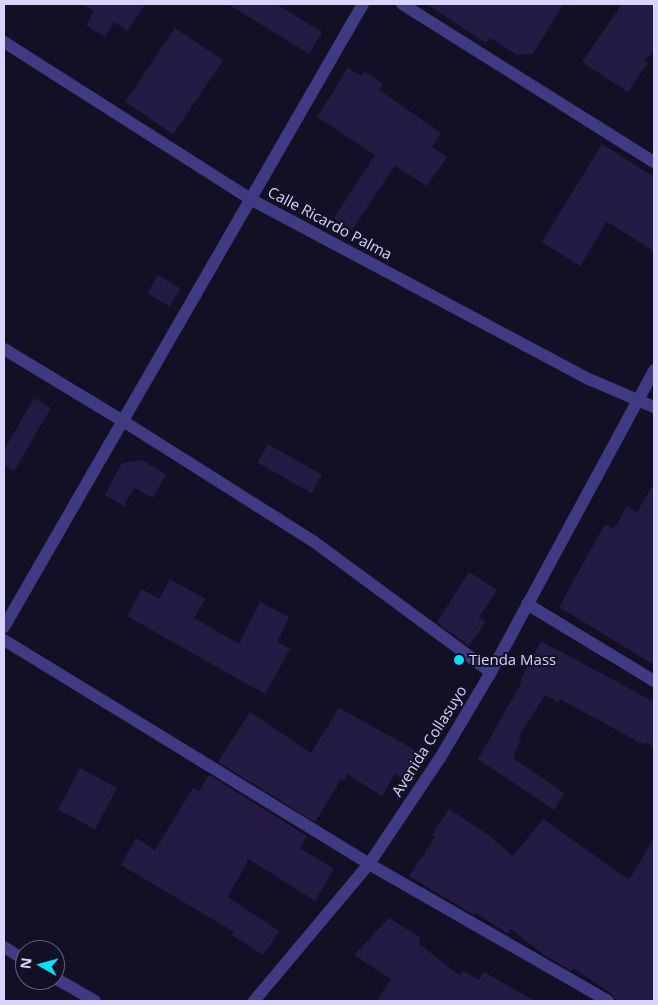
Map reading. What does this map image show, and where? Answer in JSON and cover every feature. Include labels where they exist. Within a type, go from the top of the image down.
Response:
[{"type":"street","points":[[4,627],[363,4]]},
{"type":"street","points":[[402,4],[654,162]]},
{"type":"street","name":"Calle Ricardo Palma","points":[[4,42],[250,198],[591,380],[654,407]]},
{"type":"street","points":[[4,349],[123,421],[313,541],[491,672]]},
{"type":"street","name":"Avenida Collasuyo","points":[[254,1001],[368,864],[440,758],[491,672],[654,370]]},
{"type":"street","points":[[527,604],[654,682]]},
{"type":"street","points":[[4,640],[368,864],[608,1001]]},
{"type":"street","points":[[4,947],[15,954]]},
{"type":"street","points":[[65,984],[95,1001]]},
{"type":"building","points":[[82,4],[145,4],[128,31],[114,22],[105,37],[86,25],[94,11]]},
{"type":"building","points":[[228,4],[276,4],[322,32],[309,54]]},
{"type":"building","points":[[427,4],[563,4],[533,54],[517,55],[490,38],[486,43]]},
{"type":"building","points":[[622,4],[654,4],[654,50],[645,61],[648,63],[628,92],[582,62]]},
{"type":"building","points":[[175,28],[223,60],[173,134],[125,102]]},
{"type":"building","points":[[348,68],[361,76],[364,71],[383,84],[379,90],[441,133],[432,147],[447,157],[427,186],[395,166],[352,230],[334,218],[375,155],[317,117]]},
{"type":"building","points":[[602,144],[654,177],[654,251],[607,222],[580,266],[542,242]]},
{"type":"building","points":[[158,275],[180,288],[169,306],[147,293]]},
{"type":"building","points":[[34,398],[51,408],[14,471],[4,465],[4,450]]},
{"type":"building","points":[[268,444],[322,475],[311,493],[258,462]]},
{"type":"building","points":[[141,460],[166,474],[153,498],[134,488],[124,506],[105,495],[121,464]]},
{"type":"building","points":[[654,483],[654,665],[559,607],[605,524],[614,529],[627,506],[637,512]]},
{"type":"building","points":[[469,572],[497,590],[479,617],[485,622],[469,646],[437,622]]},
{"type":"building","points":[[170,579],[205,599],[194,618],[239,644],[260,602],[289,617],[277,642],[290,649],[265,694],[127,616],[142,589],[159,599]]},
{"type":"building","points":[[541,641],[654,702],[654,747],[646,742],[644,745],[560,699],[558,702],[545,695],[519,736],[521,738],[513,758],[564,793],[554,810],[478,759],[522,682],[520,681]]},
{"type":"building","points":[[339,708],[426,756],[412,783],[395,774],[382,796],[347,774],[344,780],[341,779],[315,822],[218,762],[250,712],[311,753]]},
{"type":"building","points":[[80,768],[117,788],[95,829],[58,809]]},
{"type":"building","points":[[209,775],[307,836],[300,848],[334,869],[315,901],[249,859],[228,897],[279,931],[263,955],[232,935],[234,932],[121,865],[136,838],[155,850],[193,788],[199,791]]},
{"type":"building","points":[[449,809],[490,836],[513,856],[543,819],[629,880],[654,838],[654,1001],[617,1001],[612,994],[573,968],[571,971],[543,954],[511,929],[508,934],[476,913],[474,915],[409,876],[435,837],[432,835]]},
{"type":"building","points":[[389,918],[421,938],[418,943],[460,976],[463,971],[479,980],[484,972],[535,1001],[377,1001],[391,979],[354,955]]},
{"type":"place","name":"Tienda Mass","points":[[459,660]]}]
